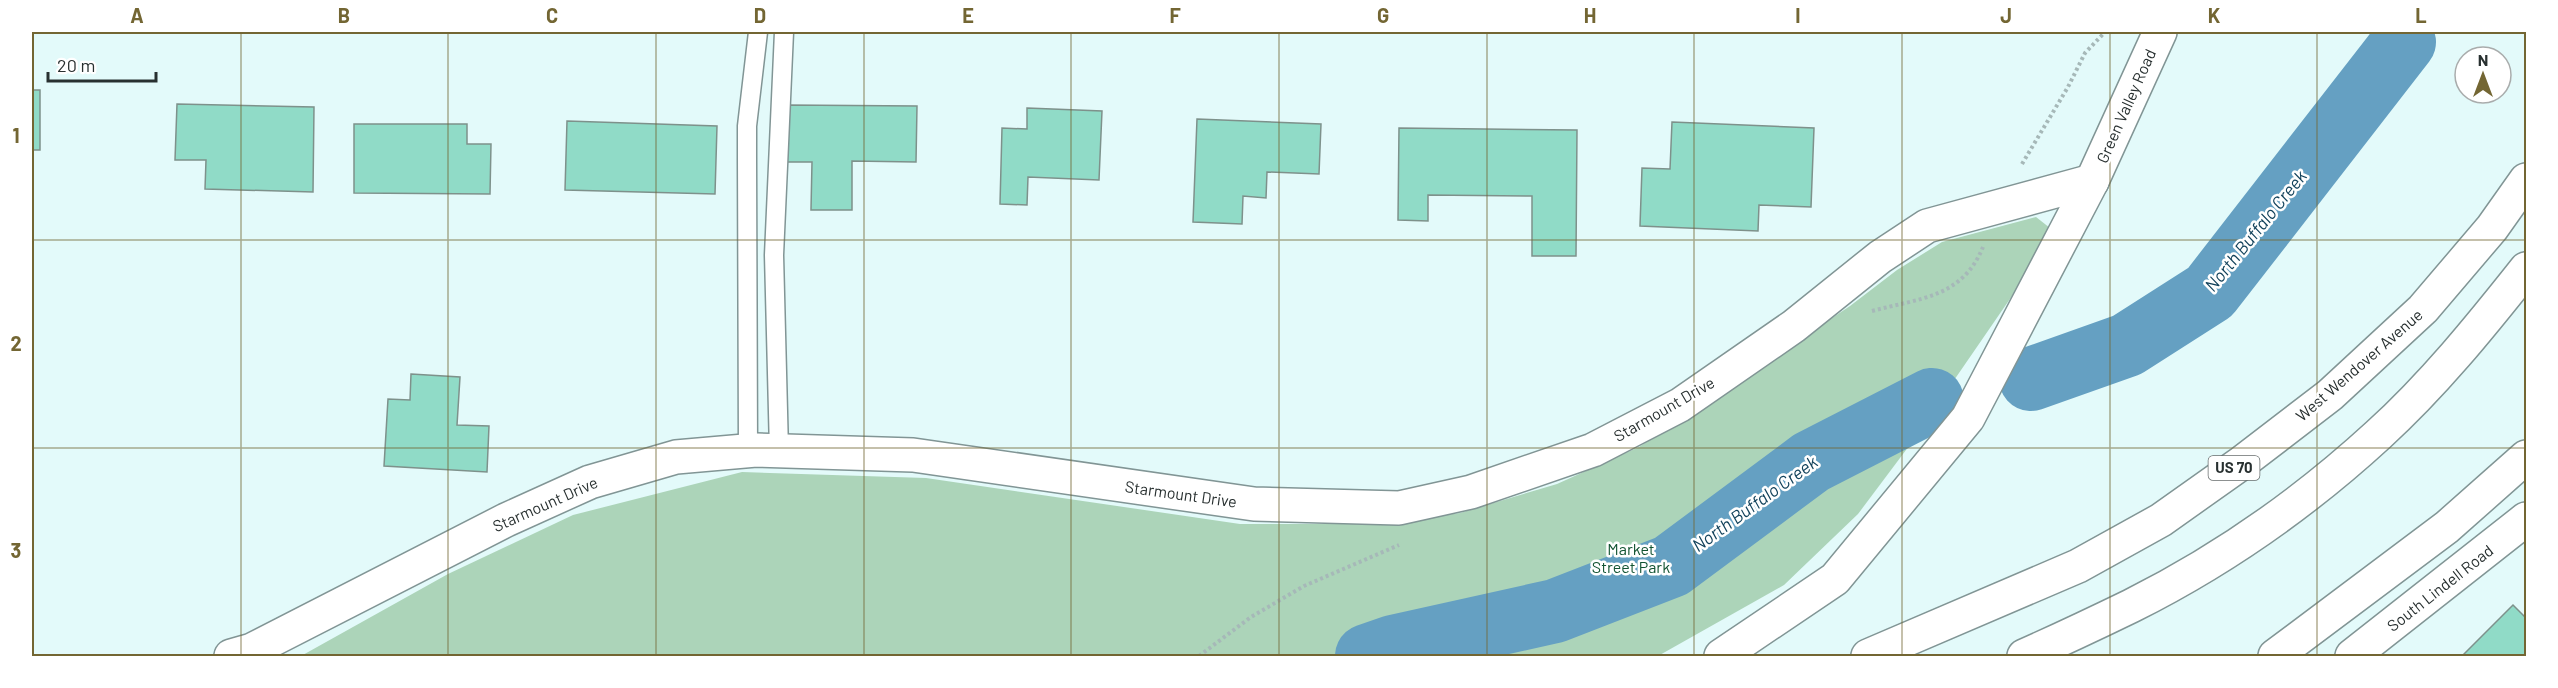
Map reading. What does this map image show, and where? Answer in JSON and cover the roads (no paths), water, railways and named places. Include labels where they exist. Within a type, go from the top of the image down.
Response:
[{"type":"main road","name":"Green Valley Road","points":[[1721,657],[1835,579],[1968,418],[2092,182],[2160,32]]},
{"type":"main road","name":"West Wendover Avenue","points":[[1868,657],[2078,566],[2161,520],[2222,477],[2330,395],[2423,309],[2492,228],[2526,180]]},
{"type":"main road","name":"Starmount Drive","points":[[231,657],[252,650],[506,520],[590,482],[676,457],[764,451],[913,455],[1254,504],[1399,508],[1471,492],[1593,450],[1680,405],[1794,326],[1880,257],[1927,226],[2092,182]]},
{"type":"main road","points":[[2024,657],[2133,605],[2220,556],[2303,497],[2378,435],[2466,343],[2526,269]]},
{"type":"main road","points":[[2275,657],[2448,527],[2526,456]]},
{"type":"main road","name":"South Lindell Road","points":[[2352,657],[2526,519]]},
{"type":"lane","points":[[758,32],[747,126],[747,158],[764,451]]},
{"type":"lane","points":[[764,451],[784,32]]},
{"type":"waterway","name":"North Buffalo Creek","points":[[2031,379],[2127,345],[2210,292],[2404,42]]},
{"type":"waterway","name":"North Buffalo Creek","points":[[1367,656],[1393,647],[1555,611],[1671,566],[1811,462],[1932,400]]},
{"type":"park label","name":"Market Street Park","points":[[1631,558]]}]
